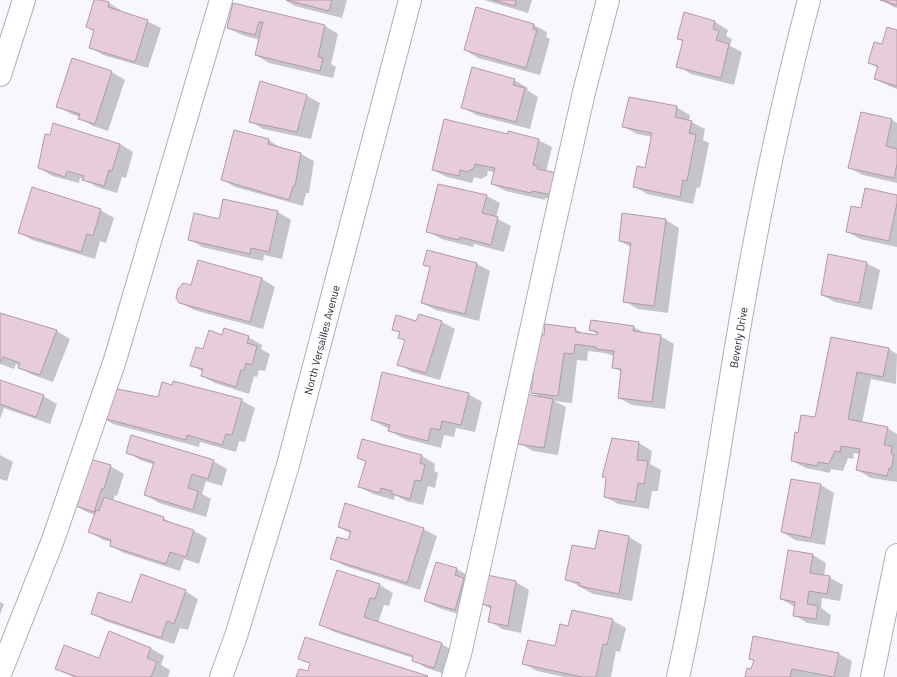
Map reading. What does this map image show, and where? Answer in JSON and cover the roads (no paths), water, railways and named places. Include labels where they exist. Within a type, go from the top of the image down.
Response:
[{"type":"street","points":[[0,75],[24,0]]},
{"type":"street","points":[[0,674],[53,540],[116,360],[221,0]]},
{"type":"street","name":"North Versailles Avenue","points":[[221,677],[236,636],[288,465],[410,0]]},
{"type":"street","points":[[453,677],[460,654],[488,531],[584,92],[608,0]]},
{"type":"street","name":"Beverly Drive","points":[[678,677],[692,614],[747,284],[777,131],[809,0]]},
{"type":"street","points":[[872,677],[897,555]]}]
